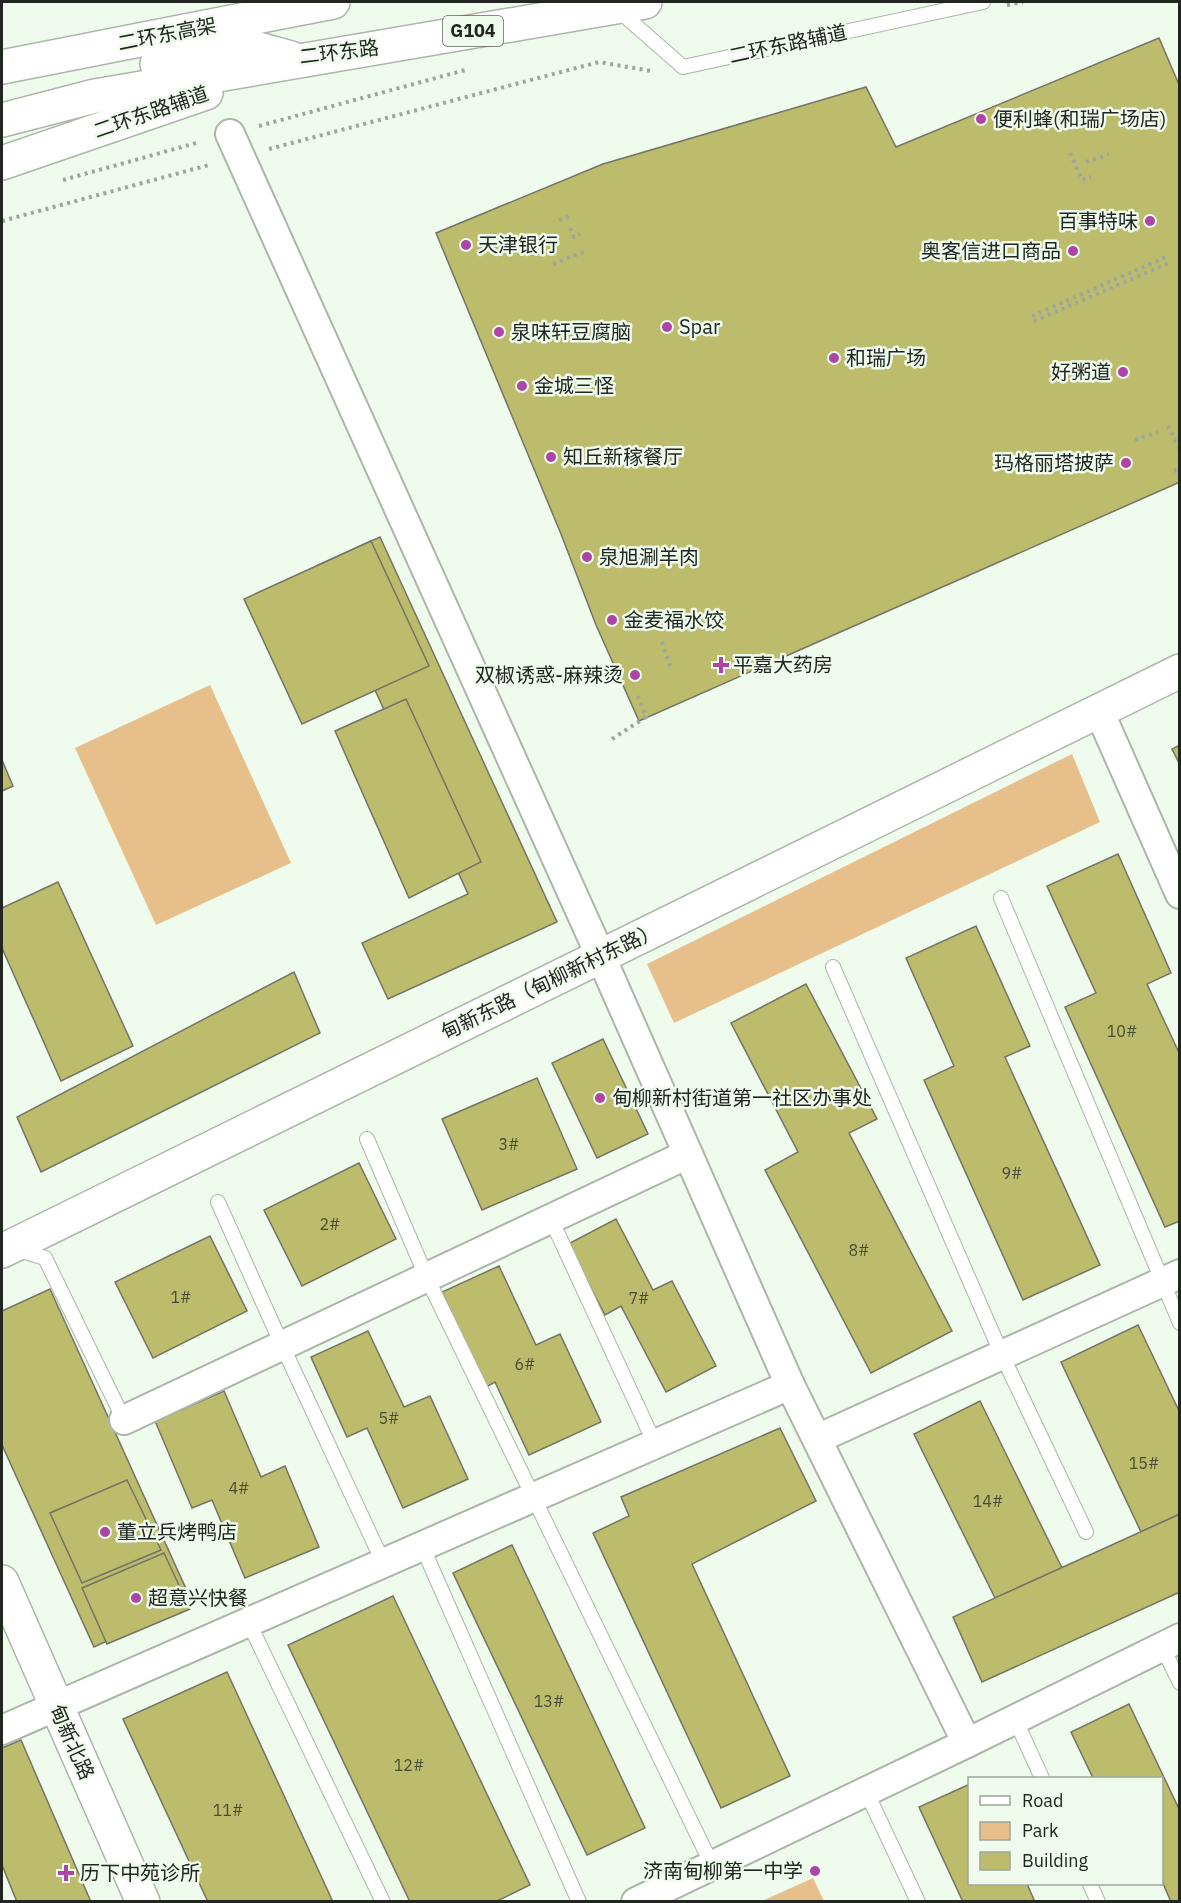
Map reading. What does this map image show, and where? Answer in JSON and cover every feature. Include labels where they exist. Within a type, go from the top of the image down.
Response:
[{"type":"main road","name":"二环东高架","points":[[2,67],[333,2]]},
{"type":"main road","name":"二环东路","points":[[2,99],[244,45],[301,61],[630,4]]},
{"type":"main road","points":[[2,120],[95,96],[301,61]]},
{"type":"main road","name":"二环东路辅道","points":[[2,163],[301,61]]},
{"type":"main road","name":"甸新东路（甸柳新村东路）","points":[[1099,711],[1126,679],[1179,652]]},
{"type":"main road","name":"甸新东路（甸柳新村东路）","points":[[5,1249],[1179,671]]},
{"type":"main road","name":"甸新北路","points":[[2,1582],[142,1902]]},
{"type":"street","points":[[235,145],[601,957],[790,1384],[967,1743]]},
{"type":"street","points":[[1099,711],[1179,894]]},
{"type":"street","points":[[124,1420],[688,1154]]},
{"type":"street","points":[[817,1439],[1171,1278]]},
{"type":"street","points":[[2,1730],[790,1384]]},
{"type":"street","points":[[636,1902],[1171,1642]]},
{"type":"lane","name":"二环东路辅道","points":[[630,4],[683,67],[983,2]]},
{"type":"lane","points":[[1001,898],[1171,1278],[1179,1323]]},
{"type":"lane","points":[[833,967],[1002,1355],[1086,1532]]},
{"type":"lane","points":[[367,1139],[427,1278],[712,1865]]},
{"type":"lane","points":[[218,1202],[383,1562]]},
{"type":"lane","points":[[551,1218],[656,1444]]},
{"type":"lane","points":[[5,1249],[45,1258],[124,1420]]},
{"type":"lane","points":[[422,1546],[579,1902]]},
{"type":"lane","points":[[248,1621],[383,1902]]},
{"type":"lane","points":[[1171,1642],[1179,1683]]},
{"type":"lane","points":[[1015,1719],[1041,1777]]},
{"type":"lane","points":[[866,1791],[918,1902]]},
{"type":"lane","points":[[1090,1885],[1098,1902]]},
{"type":"path","points":[[1002,6],[1023,2]]},
{"type":"path","points":[[58,182],[235,145],[599,62],[653,72]]},
{"type":"path","points":[[2,221],[472,68]]},
{"type":"path","points":[[1070,153],[1082,180],[1091,177]]},
{"type":"path","points":[[1086,162],[1109,154]]},
{"type":"path","points":[[559,220],[571,216]]},
{"type":"path","points":[[570,228],[574,237],[580,234]]},
{"type":"path","points":[[554,264],[588,250]]},
{"type":"path","points":[[1032,316],[1166,257]]},
{"type":"path","points":[[1034,321],[1169,263]]},
{"type":"path","points":[[1168,426],[1179,450]]},
{"type":"path","points":[[1135,440],[1158,432]]},
{"type":"path","points":[[662,642],[671,668]]},
{"type":"path","points":[[612,738],[646,717],[637,694]]},
{"type":"green space","points":[[210,685],[291,863],[156,925],[75,748]]},
{"type":"green space","points":[[1072,754],[1100,822],[674,1023],[647,964]]},
{"type":"green space","points":[[813,1878],[824,1901],[762,1901]]},
{"type":"building","name":"和瑞广场","points":[[1159,38],[1180,87],[1180,482],[639,721],[596,625],[561,534],[436,233],[603,164],[866,87],[896,147]]},
{"type":"building","points":[[380,537],[557,922],[388,999],[362,943],[468,894],[318,565]]},
{"type":"building","points":[[371,541],[429,666],[302,724],[244,599]]},
{"type":"building","points":[[406,699],[481,862],[409,898],[335,731]]},
{"type":"building","points":[[1180,745],[1180,765],[1172,749]]},
{"type":"building","points":[[2,760],[13,786],[2,791]]},
{"type":"building","points":[[1118,854],[1171,973],[1147,984],[1180,1055],[1180,1221],[1165,1227],[1065,1007],[1096,993],[1047,886]]},
{"type":"building","points":[[58,882],[133,1046],[61,1081],[2,948],[2,908]]},
{"type":"building","points":[[976,926],[1030,1046],[1005,1057],[1100,1265],[1023,1300],[924,1080],[954,1066],[906,958]]},
{"type":"building","points":[[294,972],[320,1033],[41,1172],[17,1117]]},
{"type":"building","points":[[806,984],[877,1119],[849,1133],[952,1331],[871,1373],[765,1170],[798,1152],[731,1023]]},
{"type":"building","name":"甸柳新村街道第一社区办事处","points":[[603,1039],[648,1134],[597,1158],[552,1063]]},
{"type":"building","points":[[537,1078],[577,1169],[482,1210],[442,1119]]},
{"type":"building","points":[[359,1163],[396,1239],[302,1286],[264,1210]]},
{"type":"building","points":[[616,1219],[653,1290],[672,1281],[716,1366],[666,1392],[621,1306],[605,1315],[568,1244]]},
{"type":"building","points":[[210,1236],[247,1311],[153,1358],[115,1282]]},
{"type":"building","points":[[499,1266],[536,1345],[560,1334],[601,1422],[529,1455],[495,1382],[486,1387],[442,1292]]},
{"type":"building","points":[[50,1289],[192,1602],[94,1647],[2,1445],[2,1311]]},
{"type":"building","points":[[1138,1325],[1180,1413],[1180,1514],[1141,1532],[1061,1362]]},
{"type":"building","points":[[368,1331],[404,1407],[430,1396],[468,1479],[403,1508],[367,1428],[347,1437],[311,1357]]},
{"type":"building","points":[[224,1391],[261,1477],[285,1466],[319,1547],[245,1578],[212,1500],[192,1508],[155,1421]]},
{"type":"building","points":[[980,1401],[1062,1568],[995,1598],[914,1434]]},
{"type":"building","points":[[780,1428],[816,1501],[692,1564],[790,1776],[721,1808],[593,1533],[629,1516],[621,1497]]},
{"type":"building","name":"董立兵烤鸭店","points":[[127,1480],[161,1550],[82,1583],[50,1513]]},
{"type":"building","points":[[1180,1514],[1180,1592],[982,1682],[953,1617]]},
{"type":"building","points":[[512,1545],[645,1828],[587,1855],[453,1573]]},
{"type":"building","name":"超意兴快餐","points":[[164,1553],[190,1609],[107,1644],[82,1588]]},
{"type":"building","points":[[393,1596],[530,1885],[495,1902],[410,1902],[288,1645]]},
{"type":"building","points":[[227,1672],[333,1902],[208,1902],[123,1719]]},
{"type":"building","points":[[1129,1704],[1180,1811],[1180,1902],[1171,1902],[1163,1883],[1163,1777],[1093,1777],[1071,1732]]},
{"type":"building","points":[[21,1740],[91,1902],[17,1902],[2,1865],[2,1748]]},
{"type":"building","points":[[968,1785],[968,1885],[1027,1885],[1035,1902],[963,1902],[919,1807]]},
{"type":"place","name":"便利蜂(和瑞广场店)","points":[[981,119]]},
{"type":"place","name":"百事特味","points":[[1150,221]]},
{"type":"place","name":"天津银行","points":[[466,245]]},
{"type":"place","name":"奥客信进口商品","points":[[1073,251]]},
{"type":"place","name":"Spar","points":[[667,327]]},
{"type":"place","name":"泉味轩豆腐脑","points":[[499,332]]},
{"type":"place","name":"和瑞广场","points":[[834,358]]},
{"type":"place","name":"好粥道","points":[[1123,372]]},
{"type":"place","name":"金城三怪","points":[[522,386]]},
{"type":"place","name":"知丘新稼餐厅","points":[[551,457]]},
{"type":"place","name":"玛格丽塔披萨","points":[[1126,463]]},
{"type":"place","name":"泉旭涮羊肉","points":[[587,557]]},
{"type":"place","name":"金麦福水饺","points":[[612,620]]},
{"type":"place","name":"平嘉大药房","points":[[721,665]]},
{"type":"place","name":"双椒诱惑-麻辣烫","points":[[635,675]]},
{"type":"place","name":"甸柳新村街道第一社区办事处","points":[[600,1098]]},
{"type":"place","name":"董立兵烤鸭店","points":[[105,1532]]},
{"type":"place","name":"超意兴快餐","points":[[136,1598]]},
{"type":"place","name":"济南甸柳第一中学","points":[[815,1871]]},
{"type":"place","name":"历下中苑诊所","points":[[66,1873]]}]
